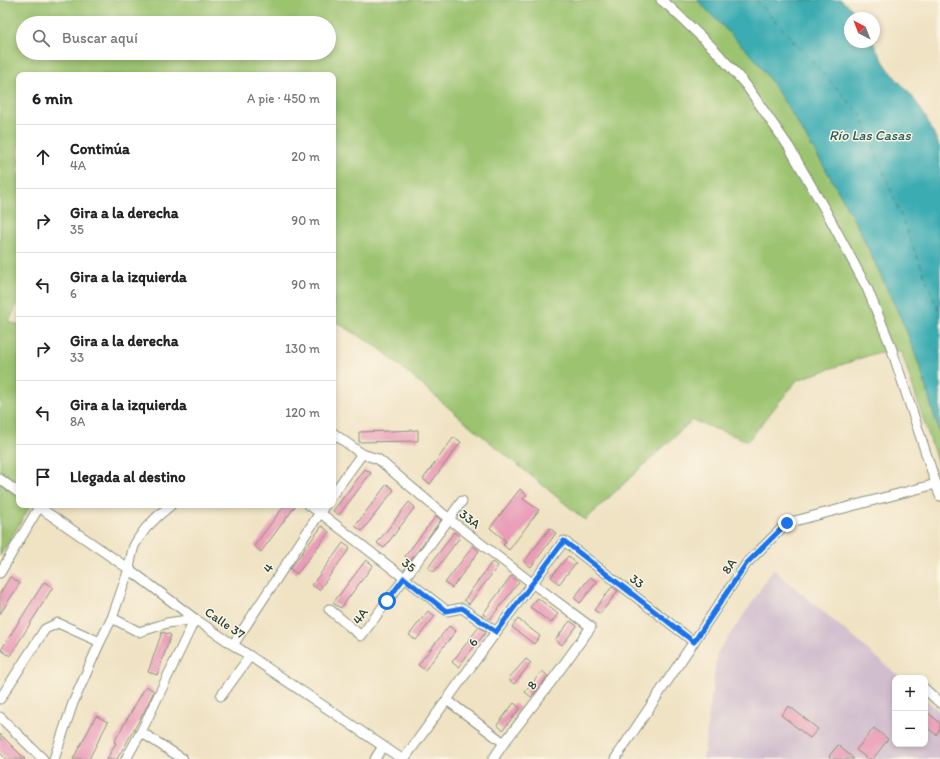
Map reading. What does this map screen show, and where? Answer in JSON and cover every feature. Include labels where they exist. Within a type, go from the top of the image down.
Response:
[{"type":"street","points":[[661,0],[714,49],[746,85],[789,147],[828,215],[867,288],[890,344],[940,496]]},
{"type":"street","name":"33A","points":[[336,435],[362,454],[378,459],[450,519],[591,627]]},
{"type":"street","points":[[336,490],[362,454]]},
{"type":"street","points":[[0,479],[16,491]]},
{"type":"street","name":"8A","points":[[615,759],[746,564],[787,523],[936,484]]},
{"type":"street","name":"4A","points":[[329,609],[361,636],[462,501]]},
{"type":"street","points":[[0,573],[37,508]]},
{"type":"street","name":"Calle 37","points":[[41,508],[130,569],[195,619],[403,759]]},
{"type":"street","points":[[54,759],[73,703],[112,618],[130,569],[132,553],[136,543],[142,533],[167,508]]},
{"type":"street","name":"35","points":[[322,509],[446,611],[462,608],[496,632]]},
{"type":"street","name":"4","points":[[233,645],[322,509]]},
{"type":"street","name":"33","points":[[564,541],[694,642]]},
{"type":"street","name":"6","points":[[403,759],[564,541]]},
{"type":"street","points":[[112,618],[139,632],[166,623],[195,619]]},
{"type":"street","points":[[126,759],[141,732],[195,619]]},
{"type":"street","points":[[0,699],[45,629],[58,624],[100,642]]},
{"type":"street","name":"8","points":[[493,759],[591,627]]},
{"type":"street","points":[[221,696],[250,656]]},
{"type":"street","points":[[928,692],[940,703]]},
{"type":"street","points":[[446,700],[504,743]]},
{"type":"street","points":[[0,717],[43,759]]},
{"type":"street","points":[[141,732],[184,759]]},
{"type":"street","points":[[375,759],[383,746]]},
{"type":"shaded area","points":[[773,569],[897,675],[892,675],[892,747],[928,747],[928,702],[940,712],[940,759],[703,759],[717,653],[752,603]]},
{"type":"green space","points":[[0,0],[697,0],[757,61],[782,98],[828,173],[859,229],[905,327],[921,370],[940,435],[940,470],[901,351],[873,354],[797,380],[748,441],[692,420],[585,520],[463,420],[379,348],[336,322],[336,72],[16,72],[16,306],[9,322],[16,324],[16,508],[29,508],[0,556]]},
{"type":"water","name":"Río Las Casas","points":[[697,0],[841,0],[854,12],[844,12],[844,48],[876,48],[887,68],[911,95],[932,129],[940,148],[940,435],[921,370],[905,327],[859,229],[828,173],[782,98],[757,61]]},
{"type":"building","points":[[418,430],[418,441],[359,442],[359,432]]},
{"type":"building","points":[[454,437],[461,442],[430,484],[423,479]]},
{"type":"building","points":[[365,469],[371,473],[339,515],[333,511]]},
{"type":"building","points":[[387,484],[394,490],[362,531],[355,526]]},
{"type":"building","points":[[520,489],[527,495],[523,499],[539,510],[509,550],[503,545],[506,541],[490,528]]},
{"type":"building","points":[[409,502],[415,507],[384,548],[377,543]]},
{"type":"building","points":[[283,508],[294,508],[261,552],[254,546]]},
{"type":"building","points":[[436,516],[441,520],[410,561],[405,556]]},
{"type":"building","points":[[322,526],[329,532],[297,574],[290,569]]},
{"type":"building","points":[[550,528],[556,533],[531,567],[524,562]]},
{"type":"building","points":[[454,532],[460,537],[434,572],[428,568]]},
{"type":"building","points":[[343,543],[350,548],[319,590],[312,585]]},
{"type":"building","points":[[473,546],[479,551],[452,588],[445,583]]},
{"type":"building","points":[[568,556],[576,563],[559,584],[551,577]]},
{"type":"building","points":[[366,560],[373,565],[341,608],[333,603]]},
{"type":"building","points":[[492,562],[498,566],[469,604],[464,600]]},
{"type":"building","points":[[511,576],[519,582],[490,619],[483,614]]},
{"type":"building","points":[[10,577],[20,583],[0,614],[0,593]]},
{"type":"building","points":[[590,577],[597,582],[580,603],[574,598]]},
{"type":"building","points":[[44,582],[53,587],[10,656],[1,650]]},
{"type":"building","points":[[612,587],[618,591],[600,614],[594,610]]},
{"type":"building","points":[[538,598],[558,614],[551,623],[530,607]]},
{"type":"building","points":[[428,611],[435,616],[416,640],[409,635]]},
{"type":"building","points":[[518,619],[540,636],[534,644],[512,627]]},
{"type":"building","points":[[570,621],[577,626],[562,645],[555,640]]},
{"type":"building","points":[[449,626],[456,631],[425,670],[418,665]]},
{"type":"building","points":[[479,627],[486,632],[458,667],[452,662]]},
{"type":"building","points":[[162,632],[171,635],[157,675],[148,672]]},
{"type":"building","points":[[526,659],[531,663],[514,684],[508,679]]},
{"type":"building","points":[[542,671],[548,676],[531,697],[525,692]]},
{"type":"building","points":[[146,686],[154,691],[144,712],[117,759],[107,759],[116,743],[114,742]]},
{"type":"building","points":[[514,703],[520,708],[503,730],[497,725]]},
{"type":"building","points":[[789,706],[818,729],[810,738],[781,715]]},
{"type":"building","points":[[928,713],[940,723],[940,729],[936,735],[928,728]]},
{"type":"building","points":[[96,716],[108,722],[89,759],[73,759]]},
{"type":"building","points":[[874,728],[888,739],[873,759],[868,759],[856,750]]},
{"type":"building","points":[[0,734],[25,759],[6,759],[0,753]]},
{"type":"building","points":[[838,745],[854,759],[832,759],[829,756]]},
{"type":"ferry route","points":[[756,0],[861,115],[940,314]]},
{"type":"route","points":[[387,601],[404,578],[446,611],[462,608],[496,632],[564,541],[694,642],[746,564],[787,523]]}]
